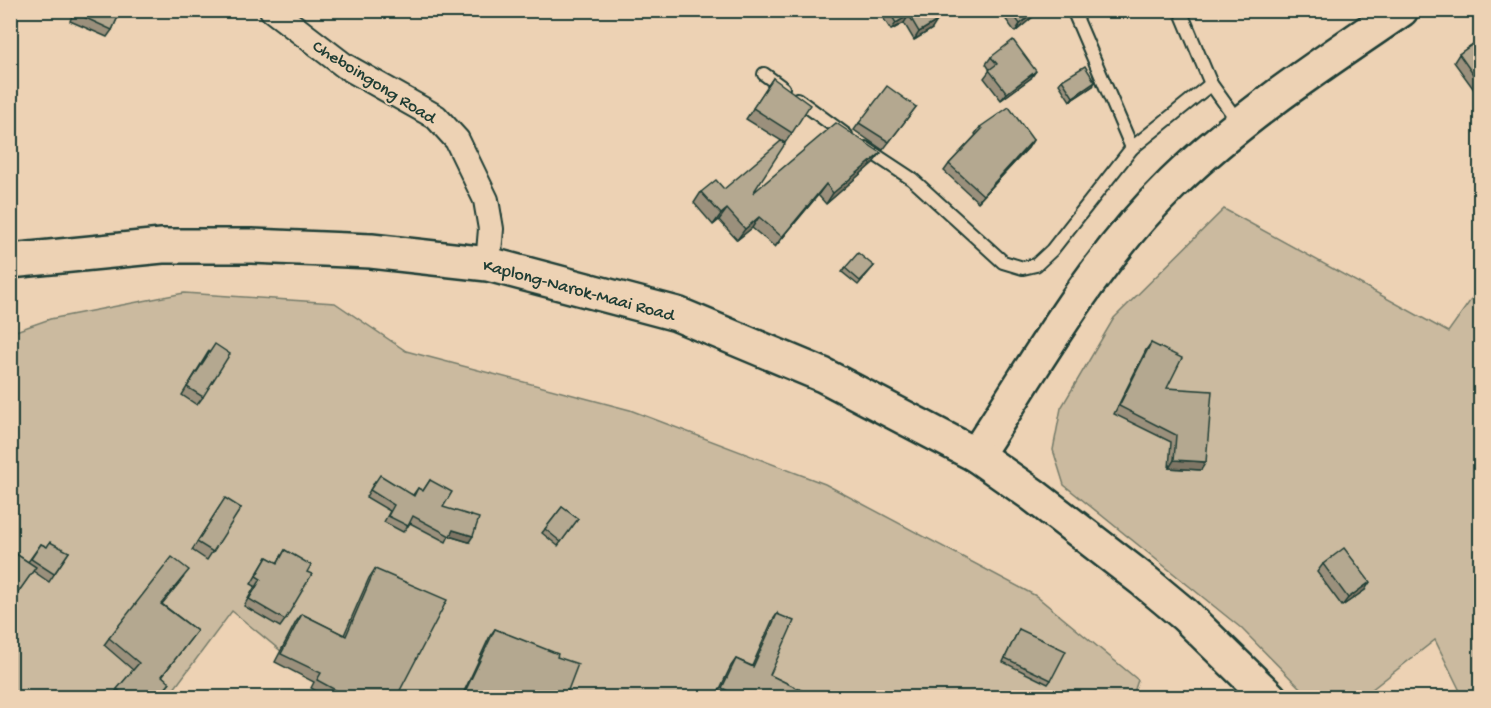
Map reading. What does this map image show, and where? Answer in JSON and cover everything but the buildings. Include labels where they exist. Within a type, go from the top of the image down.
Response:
[{"type":"main road","points":[[976,455],[1060,322],[1116,247],[1171,184],[1240,124],[1304,76],[1401,10]]},
{"type":"main road","name":"Kaplong-Narok-Maai Road","points":[[10,261],[162,246],[252,246],[371,251],[488,264],[677,314],[823,375],[976,455],[1033,495],[1185,615],[1270,698]]},
{"type":"street","name":"Cheboingong Road","points":[[272,10],[345,66],[436,117],[457,140],[486,200],[491,229],[488,264]]},
{"type":"lane","points":[[1073,10],[1132,148]]},
{"type":"lane","points":[[1180,10],[1211,84],[1240,124]]},
{"type":"lane","points":[[764,74],[819,117],[912,179],[1003,262],[1023,268],[1036,265],[1052,249],[1132,148],[1211,84]]},
{"type":"shaded area","points":[[1224,209],[1448,332],[1480,287],[1480,697],[1463,697],[1435,640],[1362,697],[1309,697],[1241,628],[1064,485],[1053,450],[1061,408],[1114,318]]},
{"type":"shaded area","points":[[184,293],[335,303],[406,351],[630,410],[825,484],[1036,596],[1138,680],[1132,698],[337,697],[232,611],[168,697],[11,697],[10,333],[50,319]]}]
